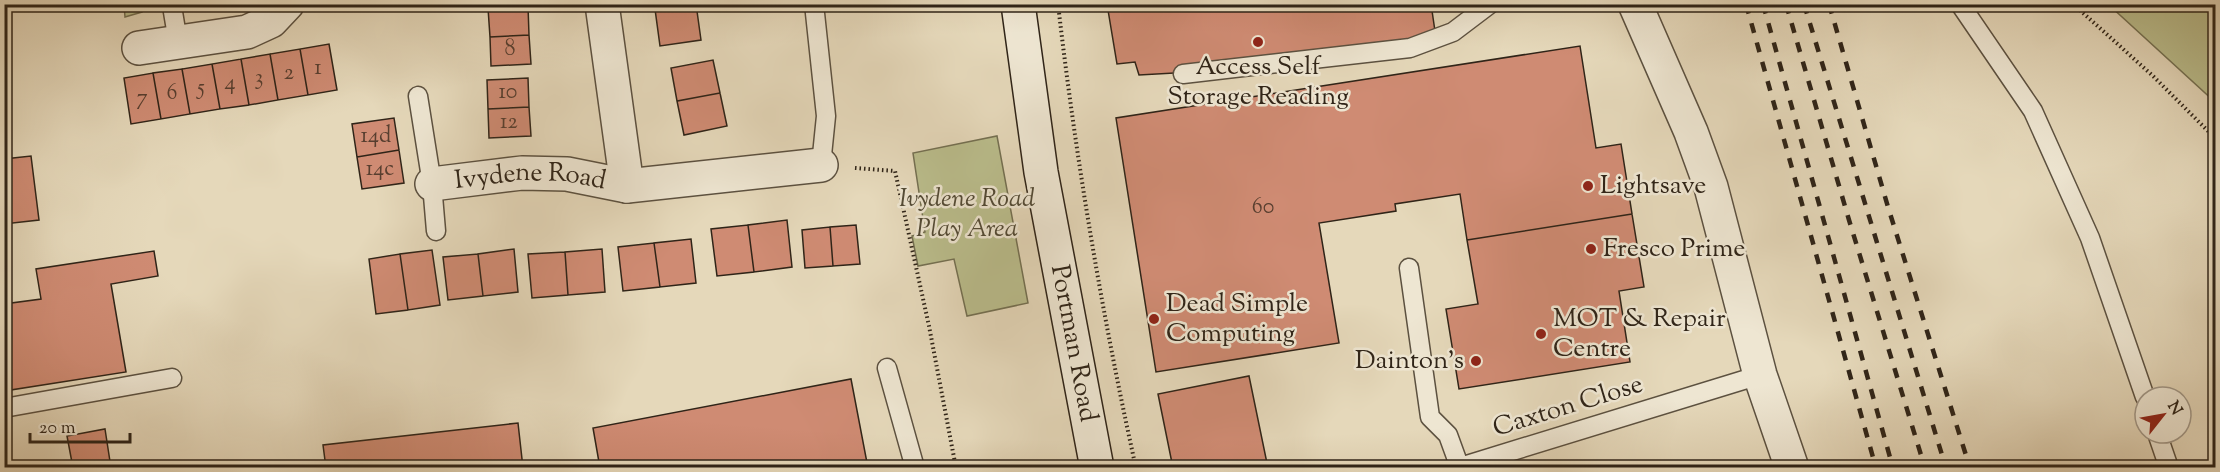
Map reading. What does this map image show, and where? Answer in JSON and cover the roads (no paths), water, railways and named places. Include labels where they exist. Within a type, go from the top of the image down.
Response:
[{"type":"street","points":[[139,48],[247,32],[271,21],[287,4]]},
{"type":"street","name":"Ivydene Road","points":[[602,4],[627,186]]},
{"type":"street","name":"Portman Road","points":[[1018,4],[1041,172],[1097,468]]},
{"type":"street","points":[[1635,4],[1691,132],[1711,187],[1760,375],[1792,468]]},
{"type":"street","name":"Ivydene Road","points":[[432,184],[522,173],[567,174],[627,186],[821,165]]},
{"type":"lane","points":[[814,4],[826,116],[821,165]]},
{"type":"lane","points":[[1183,74],[1410,48],[1453,32],[1490,4]]},
{"type":"lane","points":[[1960,4],[2033,111],[2090,238],[2141,385]]},
{"type":"lane","points":[[172,6],[178,42]]},
{"type":"lane","points":[[418,96],[432,184],[436,231]]},
{"type":"lane","name":"Caxton Close","points":[[1409,268],[1430,417],[1448,435],[1460,467],[1760,375]]},
{"type":"lane","points":[[887,368],[915,468]]},
{"type":"lane","points":[[4,408],[172,378]]},
{"type":"lane","points":[[2161,445],[2169,468]]},
{"type":"railway","points":[[1746,4],[1876,468]]},
{"type":"railway","points":[[1763,4],[1893,468]]},
{"type":"railway","points":[[1786,4],[1925,468]]},
{"type":"railway","points":[[1804,4],[1946,468]]},
{"type":"railway","points":[[1829,4],[1888,207],[1970,468]]},
{"type":"place","name":"Access Self Storage Reading","points":[[1258,42]]},
{"type":"place","name":"Lightsave","points":[[1588,186]]},
{"type":"place","name":"Fresco Prime","points":[[1591,249]]},
{"type":"place","name":"Dead Simple Computing","points":[[1154,319]]},
{"type":"place","name":"MOT & Repair Centre","points":[[1541,334]]},
{"type":"place","name":"Dainton's","points":[[1476,361]]},
{"type":"park label","name":"Ivydene Road Play Area","points":[[967,214]]}]
